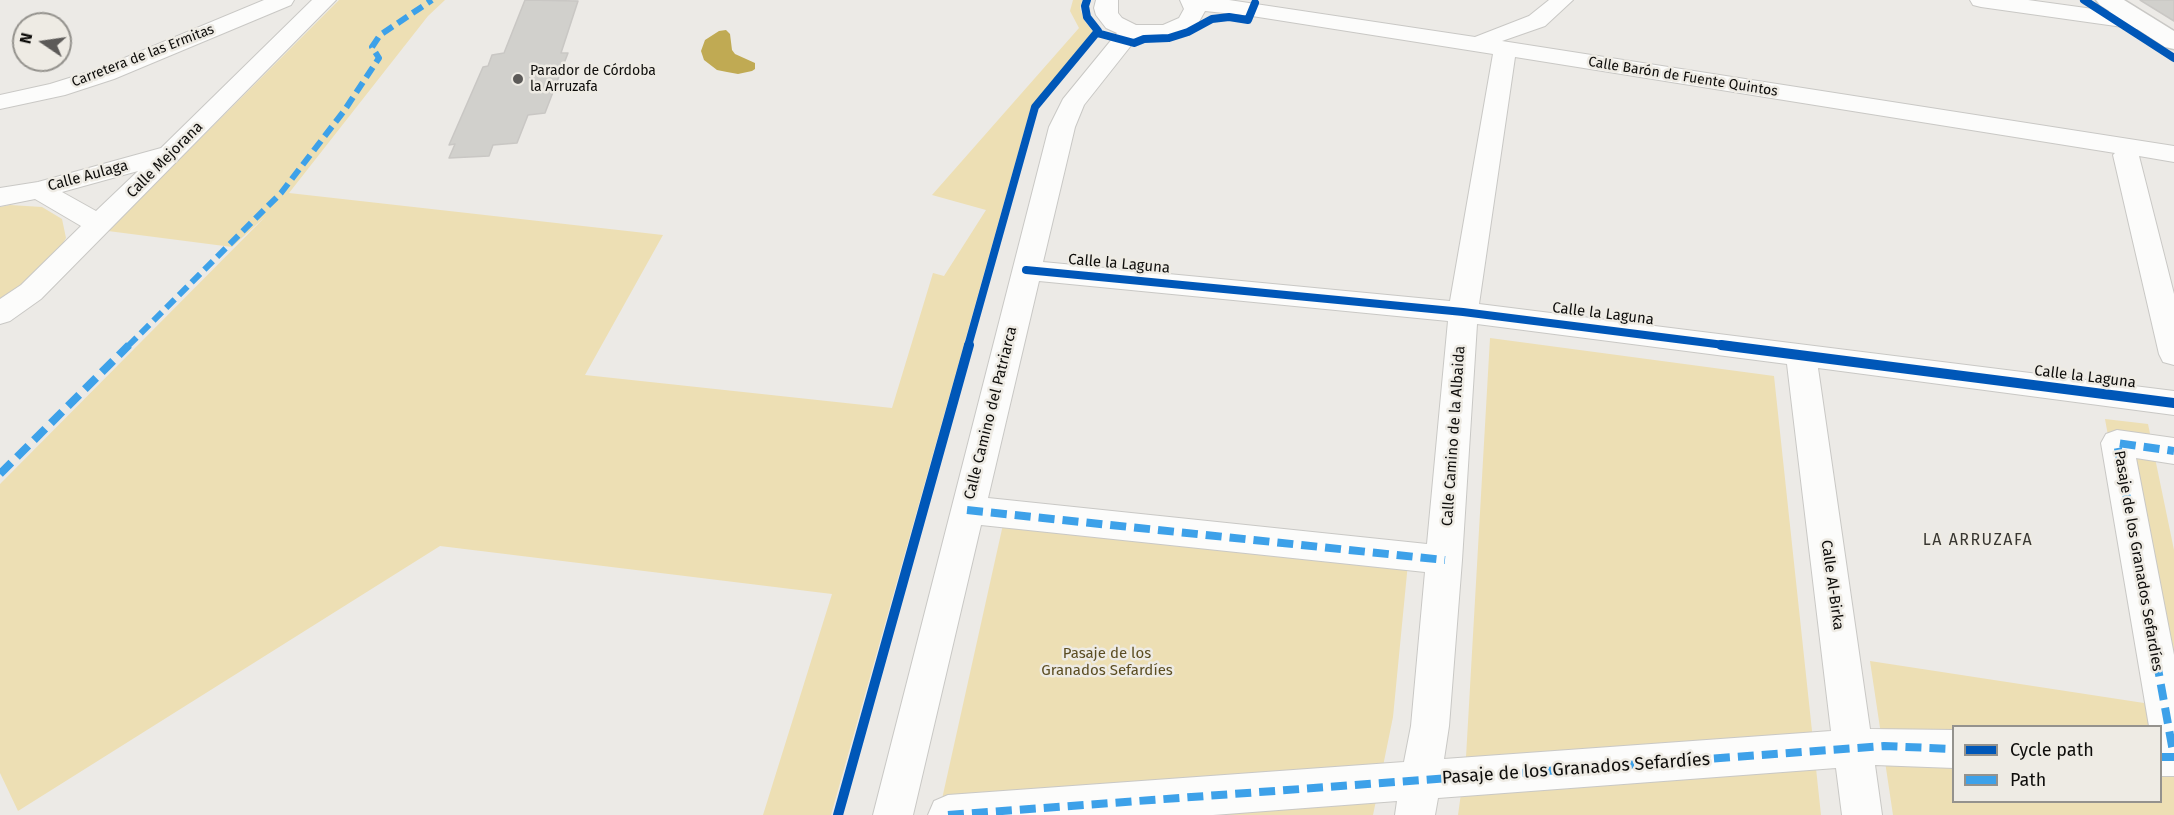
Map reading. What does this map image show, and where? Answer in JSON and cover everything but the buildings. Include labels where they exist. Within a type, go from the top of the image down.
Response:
[{"type":"main road","points":[[2108,0],[2174,42]]},
{"type":"street","name":"Carretera de las Ermitas","points":[[0,102],[56,90],[106,74],[283,0]]},
{"type":"street","name":"Calle Mejorana","points":[[0,314],[31,292],[325,0]]},
{"type":"street","points":[[1107,0],[1105,8],[1107,15],[1114,23],[1131,31],[1167,32],[1188,22],[1192,6]]},
{"type":"street","name":"Calle Barón de Fuente Quintos","points":[[1239,0],[1493,49],[2174,163]]},
{"type":"street","points":[[1493,49],[1537,21],[1562,0]]},
{"type":"street","points":[[1982,0],[2144,23]]},
{"type":"street","name":"Calle Barón de Fuente Quintos","points":[[1192,6],[1226,14],[1493,49],[2174,146]]},
{"type":"street","name":"Calle Barón de Fuente Quintos","points":[[1192,6],[1258,10],[2174,154]]},
{"type":"street","name":"Calle Camino del Patriarca","points":[[893,815],[1026,270],[1067,114],[1131,31]]},
{"type":"street","name":"Calle Camino de la Albaida","points":[[1418,798],[1430,726],[1464,312],[1493,49]]},
{"type":"street","name":"Calle Aulaga","points":[[0,197],[39,190],[172,153]]},
{"type":"street","points":[[2126,155],[2174,354]]},
{"type":"street","name":"Calle Aulaga","points":[[39,190],[99,225]]},
{"type":"street","name":"Calle la Laguna","points":[[1026,270],[1464,312],[2174,403]]},
{"type":"street","name":"Calle Al-Birka","points":[[1801,355],[1862,815]]},
{"type":"street","name":"Pasaje de los Granados Sefardíes","points":[[2162,757],[2174,758],[2117,443],[2174,451]]},
{"type":"street","points":[[967,510],[1445,560]]},
{"type":"street","name":"Pasaje de los Granados Sefardíes","points":[[948,815],[1418,798],[1853,748],[1884,746],[1952,749]]},
{"type":"green space","points":[[339,0],[445,0],[428,16],[289,193],[663,235],[585,375],[892,408],[933,273],[944,276],[986,210],[932,195],[1079,28],[1070,11],[1073,0],[1082,0],[1080,8],[1084,20],[1094,33],[1031,107],[831,815],[763,815],[832,594],[440,546],[18,811],[0,773],[0,484],[267,215],[232,247],[108,231]]},
{"type":"green space","points":[[10,205],[42,207],[62,219],[66,238],[52,262],[0,303],[0,207]]},
{"type":"green space","points":[[1490,338],[1774,376],[1821,815],[1458,815],[1466,757]]},
{"type":"green space","points":[[2105,419],[2148,424],[2174,550],[2174,815],[1893,815],[1870,661],[2157,705]]},
{"type":"green space","name":"Pasaje de los Granados Sefardíes","points":[[1004,520],[1408,563],[1393,717],[1381,776],[940,808]]},
{"type":"green space","points":[[1378,791],[1373,815],[1065,815]]},
{"type":"shaded area","points":[[726,30],[730,34],[732,50],[735,54],[755,63],[755,69],[738,74],[717,70],[704,60],[701,51],[705,40],[719,31]]},
{"type":"marked path","points":[[0,474],[281,193],[344,111],[379,58],[372,47],[380,35],[432,0]]},
{"type":"marked path","points":[[2162,757],[2174,757],[2117,443],[2174,451]]},
{"type":"marked path","points":[[967,510],[1445,560]]},
{"type":"marked path","points":[[948,815],[1884,746],[1952,749]]},
{"type":"cycle path","points":[[838,815],[1035,107],[1098,31],[1087,17],[1085,6],[1087,0]]},
{"type":"cycle path","points":[[2084,0],[2174,58]]},
{"type":"cycle path","points":[[1097,33],[1134,43],[1144,39],[1169,38],[1188,32],[1212,19],[1229,17],[1248,20],[1255,3]]},
{"type":"cycle path","points":[[1026,270],[1463,312],[2174,403]]},
{"type":"place","name":"Parador de Córdoba la Arruzafa","points":[[518,79]]},
{"type":"district","name":"LA ARRUZAFA","points":[[1978,541]]}]
